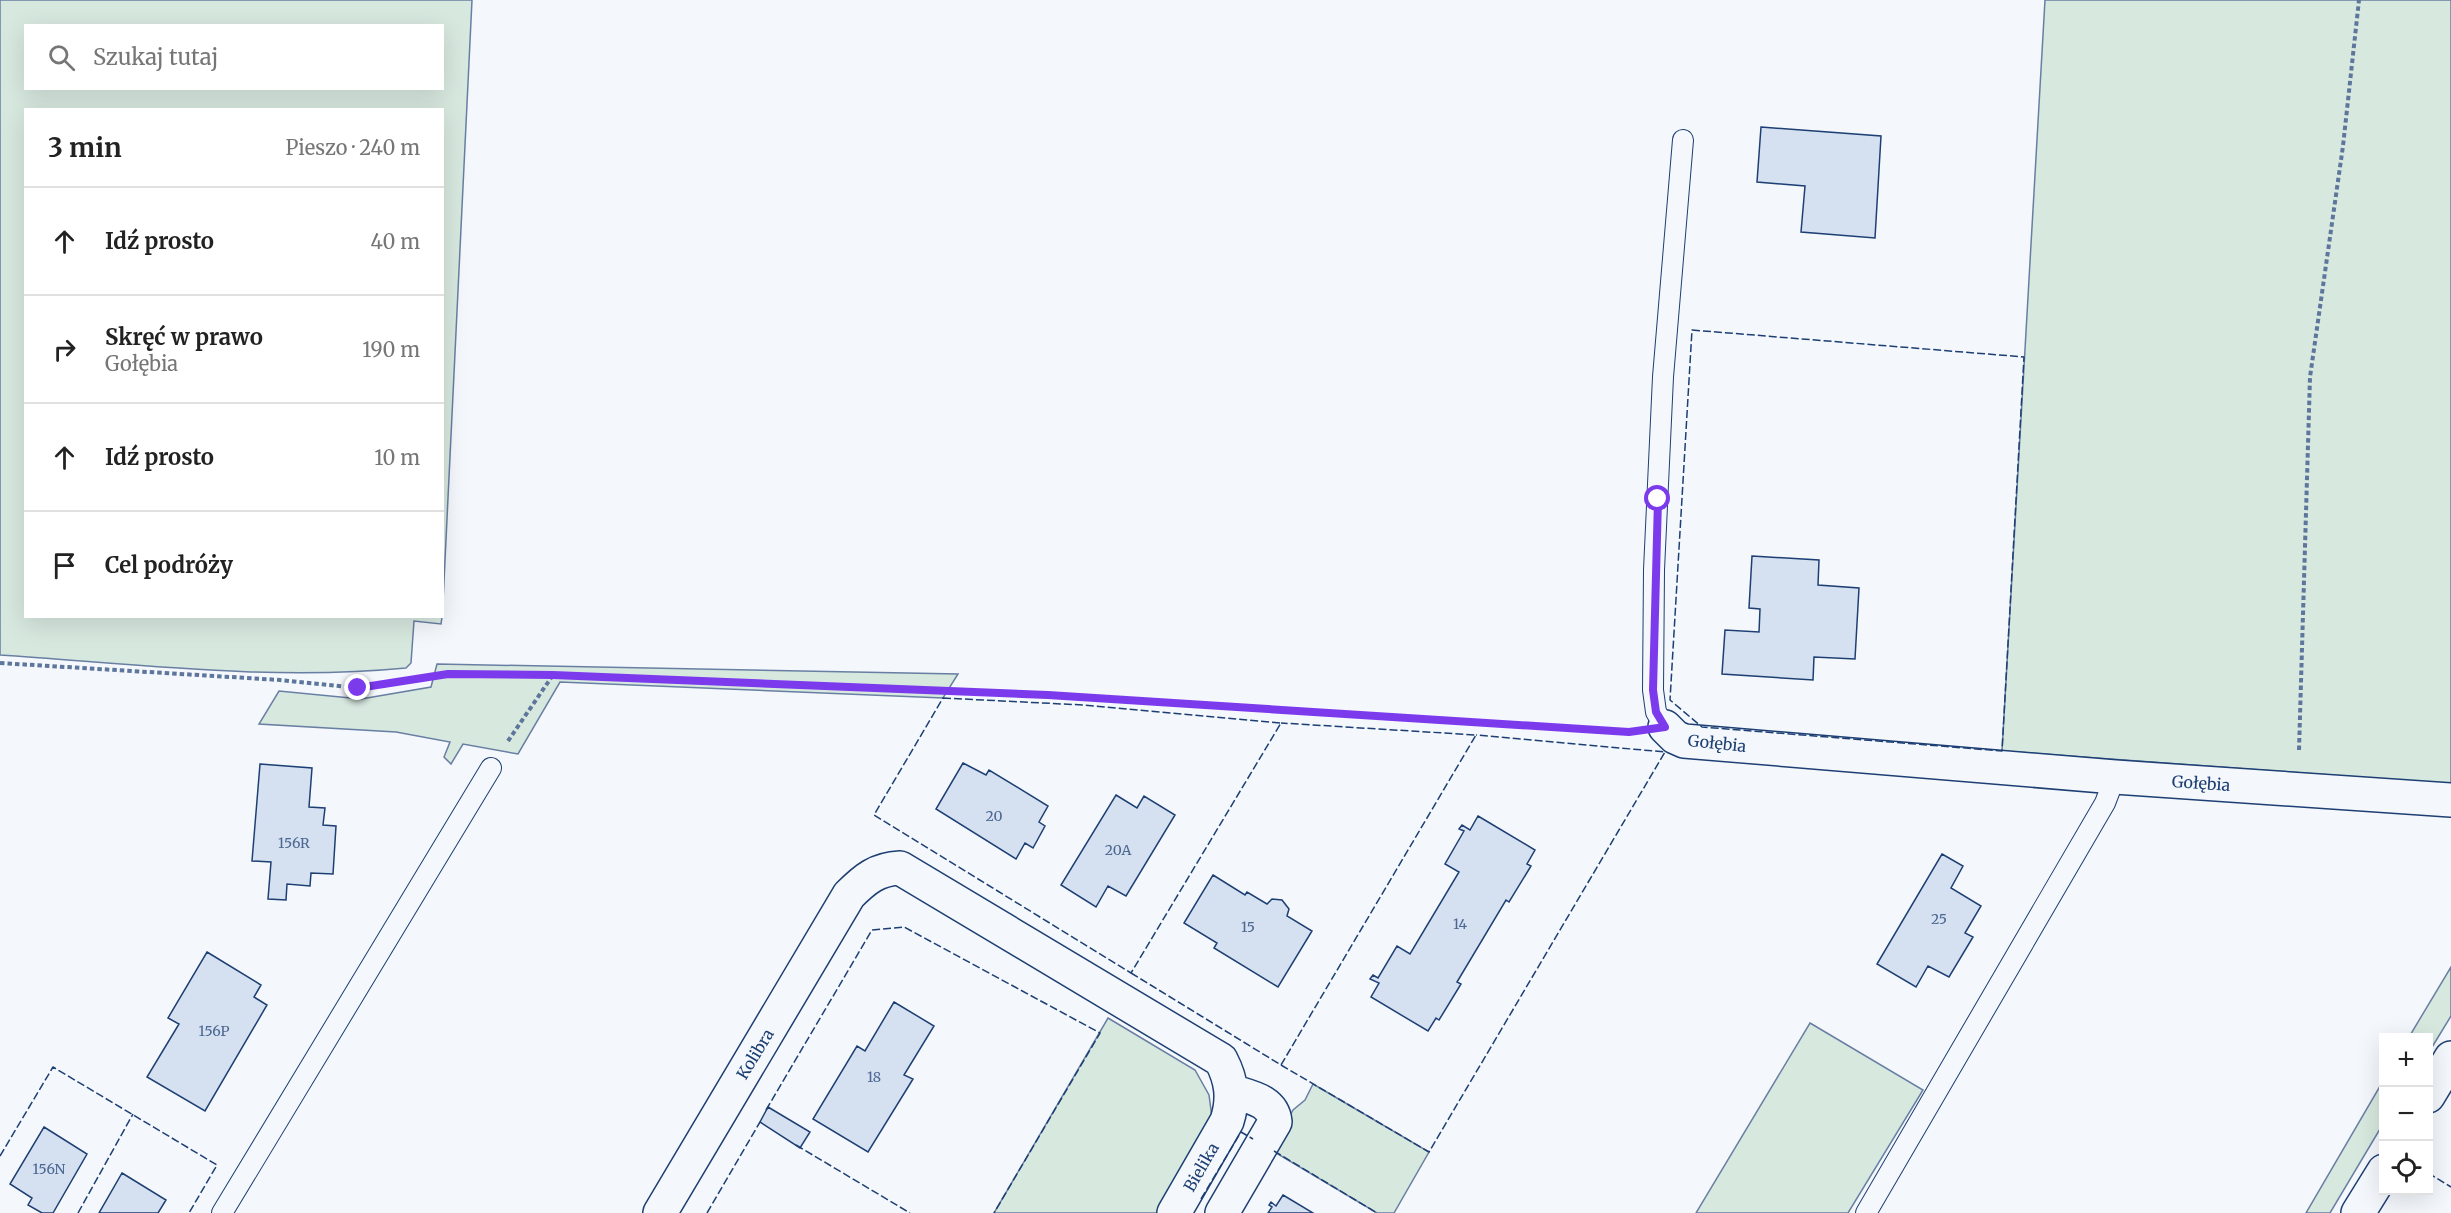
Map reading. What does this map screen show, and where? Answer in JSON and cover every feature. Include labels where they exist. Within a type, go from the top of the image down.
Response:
[{"type":"street","name":"Gołębia","points":[[1665,727],[1675,737],[1684,741],[2115,777],[2451,800]]},
{"type":"street","name":"Kolibra","points":[[660,1213],[849,895],[876,872],[900,868],[1221,1060],[1229,1075],[1229,1106]]},
{"type":"street","points":[[2433,1088],[2451,1058]]},
{"type":"street","points":[[1222,1213],[1275,1122],[1270,1108],[1260,1100],[1229,1106]]},
{"type":"street","name":"Bielika","points":[[1174,1213],[1229,1106]]},
{"type":"street","points":[[2358,1213],[2379,1179]]},
{"type":"lane","points":[[1665,727],[1656,712],[1653,690],[1654,570],[1663,378],[1683,140]]},
{"type":"lane","points":[[222,1213],[490,768]]},
{"type":"lane","points":[[1866,1213],[2105,803],[2115,777]]},
{"type":"path","points":[[2298,790],[2310,377],[2343,146],[2359,0]]},
{"type":"path","name":"Gołębia","points":[[0,663],[280,680],[358,688],[448,674],[553,675],[1048,695],[1629,732],[1665,727]]},
{"type":"path","points":[[490,768],[521,719],[553,675]]},
{"type":"shaded area","points":[[0,0],[472,0],[444,581],[444,108],[24,108],[24,618],[442,618],[441,624],[414,621],[411,663],[406,668],[305,673],[203,670],[0,655]]},
{"type":"shaded area","points":[[2045,0],[2451,0],[2451,784],[2002,751]]},
{"type":"shaded area","points":[[437,664],[958,674],[943,698],[560,682],[518,754],[463,744],[451,764],[444,757],[450,742],[396,732],[259,724],[279,691],[361,699],[431,687]]},
{"type":"shaded area","points":[[2451,967],[2451,1016],[2433,1045],[2433,1033],[2411,1033]]},
{"type":"shaded area","points":[[1108,1018],[1195,1070],[1209,1095],[1213,1125],[1163,1213],[994,1213]]},
{"type":"shaded area","points":[[1810,1023],[1923,1090],[1848,1213],[1696,1213]]},
{"type":"shaded area","points":[[1313,1084],[1429,1152],[1394,1213],[1377,1213],[1271,1150],[1293,1110],[1305,1100]]},
{"type":"shaded area","points":[[2379,1088],[2379,1131],[2330,1213],[2306,1213]]},
{"type":"building","points":[[1761,127],[1881,136],[1875,238],[1801,232],[1805,186],[1757,182]]},
{"type":"building","points":[[1752,556],[1819,560],[1818,585],[1859,588],[1855,659],[1814,657],[1813,680],[1722,674],[1725,630],[1759,632],[1760,609],[1749,608]]},
{"type":"building","points":[[963,763],[986,775],[989,770],[1048,806],[1039,822],[1045,826],[1033,848],[1025,843],[1016,859],[936,809]]},
{"type":"building","points":[[260,764],[312,768],[309,807],[325,808],[323,825],[336,826],[333,874],[311,873],[310,886],[287,884],[286,900],[268,899],[271,862],[252,861]]},
{"type":"building","points":[[1116,795],[1137,808],[1144,796],[1175,815],[1126,896],[1108,886],[1096,907],[1061,885]]},
{"type":"building","points":[[1478,816],[1535,850],[1527,864],[1531,866],[1509,902],[1506,900],[1457,982],[1461,984],[1439,1020],[1436,1018],[1428,1031],[1371,997],[1379,983],[1370,979],[1373,975],[1378,978],[1397,946],[1410,954],[1459,872],[1445,864],[1464,831],[1459,829],[1462,825],[1470,830]]},
{"type":"building","points":[[1942,854],[1963,866],[1951,888],[1981,906],[1965,933],[1973,937],[1949,977],[1928,966],[1916,987],[1877,964]]},
{"type":"building","points":[[1213,875],[1245,895],[1247,892],[1267,904],[1272,899],[1282,900],[1289,909],[1287,916],[1312,931],[1278,987],[1214,948],[1217,943],[1184,923]]},
{"type":"building","points":[[207,952],[261,985],[254,997],[267,1005],[205,1111],[147,1077],[179,1024],[168,1018]]},
{"type":"building","points":[[894,1002],[934,1026],[904,1075],[913,1079],[868,1152],[813,1119],[857,1046],[865,1051]]},
{"type":"building","points":[[768,1107],[810,1132],[800,1148],[760,1122]]},
{"type":"building","points":[[44,1127],[87,1154],[53,1213],[42,1213],[28,1205],[32,1198],[10,1184]]},
{"type":"building","points":[[122,1173],[166,1200],[158,1213],[99,1213]]},
{"type":"building","points":[[1283,1195],[1313,1213],[1268,1213],[1272,1207],[1269,1205],[1271,1202],[1276,1206]]},
{"type":"fence","points":[[1692,330],[2024,357],[2002,751],[1702,727],[1670,700],[1692,330]]},
{"type":"fence","points":[[943,698],[1083,705],[1281,723],[1131,973],[874,815],[943,698]]},
{"type":"fence","points":[[1131,973],[1281,1065],[1476,735],[1281,723]]},
{"type":"fence","points":[[1281,1065],[1429,1152],[1665,752],[1476,735]]},
{"type":"fence","points":[[766,1110],[872,930],[904,927],[1100,1033],[994,1213]]},
{"type":"fence","points":[[0,1156],[53,1067],[217,1165],[189,1213]]},
{"type":"fence","points":[[78,1213],[133,1114]]},
{"type":"fence","points":[[707,1213],[760,1122]]},
{"type":"fence","points":[[1201,1199],[1241,1132],[1253,1139]]},
{"type":"fence","points":[[796,1145],[910,1213]]},
{"type":"fence","points":[[1274,1151],[1377,1213]]},
{"type":"fence","points":[[2433,1176],[2451,1187]]},
{"type":"route","points":[[358,688],[448,674],[553,675],[1048,695],[1522,726],[1644,731],[1665,727],[1656,712],[1653,690],[1654,570],[1658,499]]}]
